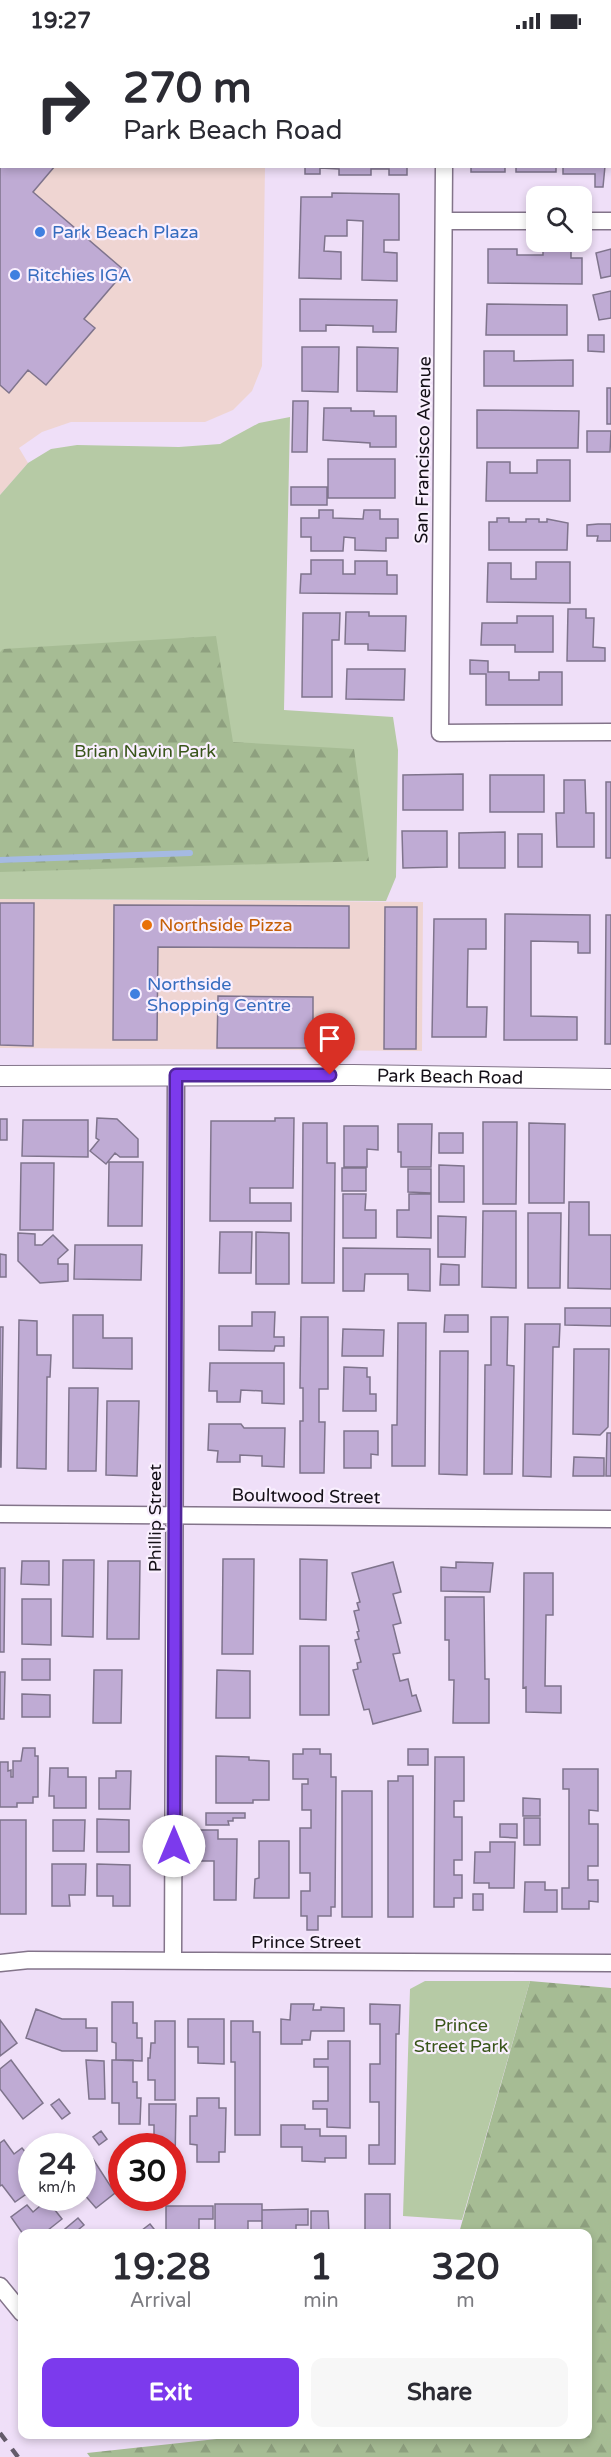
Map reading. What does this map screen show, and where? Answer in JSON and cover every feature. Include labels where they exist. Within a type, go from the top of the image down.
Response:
[{"type":"street","name":"San Francisco Avenue","points":[[444,168],[440,733],[611,732]]},
{"type":"street","points":[[444,221],[526,221]]},
{"type":"street","points":[[592,221],[611,221]]},
{"type":"street","name":"Park Beach Road","points":[[0,1076],[176,1075],[611,1079]]},
{"type":"street","name":"Phillip Street","points":[[173,1960],[176,1075]]},
{"type":"street","name":"Boultwood Street","points":[[0,1514],[611,1519]]},
{"type":"street","name":"Prince Street","points":[[0,1963],[29,1960],[611,1963]]},
{"type":"street","points":[[0,2286],[18,2308]]},
{"type":"shaded area","points":[[0,168],[265,168],[262,366],[252,391],[233,410],[205,422],[71,422],[42,432],[19,448],[28,463],[0,495]]},
{"type":"shaded area","points":[[0,899],[423,902],[422,1051],[0,1048]]},
{"type":"green space","name":"Brian Navin Park","points":[[290,417],[284,710],[393,717],[398,750],[396,877],[386,901],[0,899],[0,495],[28,463],[51,449],[77,445],[179,447],[220,444],[259,423]]},
{"type":"green space","points":[[216,636],[233,742],[354,749],[369,861],[0,872],[0,652],[3,649]]},
{"type":"green space","name":"Prince Street Park","points":[[425,1981],[530,1981],[462,2220],[403,2216],[410,1989]]},
{"type":"green space","points":[[530,1981],[611,1988],[611,2457],[90,2457],[87,2453],[216,2439],[592,2439],[592,2229],[460,2229]]},
{"type":"building","name":"Park Beach Plaza","points":[[0,168],[53,168],[33,192],[125,271],[84,319],[95,328],[46,385],[28,370],[9,393],[0,385]]},
{"type":"building","points":[[305,168],[320,168],[320,174],[305,174]]},
{"type":"building","points":[[320,168],[407,168],[407,175],[389,175],[389,169],[371,169],[371,175],[339,175],[339,169]]},
{"type":"building","points":[[471,168],[505,168],[505,172],[471,172]]},
{"type":"building","points":[[516,168],[556,168],[556,172],[516,172]]},
{"type":"building","points":[[563,168],[605,168],[603,187],[595,187],[595,174],[563,174]]},
{"type":"building","points":[[332,193],[399,194],[399,240],[384,240],[384,252],[397,253],[397,281],[362,280],[363,221],[347,220],[347,236],[325,236],[324,251],[341,252],[341,279],[299,278],[301,197],[332,197]]},
{"type":"building","points":[[488,249],[517,249],[517,255],[571,252],[571,258],[582,258],[582,284],[488,283]]},
{"type":"building","points":[[611,249],[611,276],[601,278],[596,253]]},
{"type":"building","points":[[611,291],[611,318],[599,320],[593,295]]},
{"type":"building","points":[[300,299],[397,300],[396,332],[373,332],[373,326],[326,325],[326,331],[300,331]]},
{"type":"building","points":[[487,304],[567,305],[567,335],[486,335]]},
{"type":"building","points":[[588,335],[604,335],[604,352],[588,351]]},
{"type":"building","points":[[302,347],[339,347],[338,392],[302,391]]},
{"type":"building","points":[[357,347],[398,348],[397,392],[357,391]]},
{"type":"building","points":[[484,351],[514,351],[514,361],[573,360],[573,386],[484,386]]},
{"type":"building","points":[[607,388],[611,388],[611,424],[607,424]]},
{"type":"building","points":[[293,401],[308,401],[307,452],[292,452]]},
{"type":"building","points":[[324,408],[351,408],[351,411],[374,411],[374,416],[396,416],[396,447],[370,447],[370,443],[323,440]]},
{"type":"building","points":[[477,410],[579,411],[578,448],[477,448]]},
{"type":"building","points":[[587,431],[611,431],[610,452],[587,452]]},
{"type":"building","points":[[328,459],[395,459],[395,498],[328,498]]},
{"type":"building","points":[[537,460],[570,460],[570,501],[486,501],[487,462],[510,462],[510,473],[537,473]]},
{"type":"building","points":[[291,487],[327,487],[327,505],[291,505]]},
{"type":"building","points":[[319,510],[333,510],[333,518],[363,519],[364,510],[380,510],[380,519],[398,519],[398,538],[386,538],[386,551],[355,550],[355,538],[344,537],[343,551],[311,551],[311,537],[301,537],[301,518],[319,518]]},
{"type":"building","points":[[497,518],[509,518],[509,522],[539,519],[539,522],[547,522],[547,519],[568,523],[567,550],[489,550],[489,522],[497,522]]},
{"type":"building","points":[[611,524],[611,541],[597,541],[598,536],[587,536],[587,525]]},
{"type":"building","points":[[311,560],[343,560],[343,574],[355,574],[355,561],[387,561],[387,575],[397,575],[397,594],[300,593],[301,574],[311,574]]},
{"type":"building","points":[[536,562],[570,562],[570,603],[487,602],[488,563],[511,563],[511,579],[536,579]]},
{"type":"building","points":[[568,609],[586,609],[586,618],[594,618],[593,647],[605,648],[605,661],[567,661]]},
{"type":"building","points":[[346,612],[369,612],[369,616],[406,616],[405,651],[368,650],[368,644],[345,644]]},
{"type":"building","points":[[303,613],[340,613],[339,640],[332,640],[332,697],[302,697]]},
{"type":"building","points":[[517,616],[553,616],[553,652],[515,652],[515,645],[481,645],[482,623],[517,623]]},
{"type":"building","points":[[470,660],[488,661],[488,672],[509,672],[509,680],[539,680],[539,672],[562,672],[562,705],[486,705],[486,674],[470,674]]},
{"type":"building","points":[[347,669],[405,669],[404,700],[346,699]]},
{"type":"building","points":[[463,774],[463,810],[403,810],[403,775]]},
{"type":"building","points":[[490,775],[544,775],[544,812],[490,812]]},
{"type":"building","points":[[564,780],[585,780],[586,813],[594,813],[594,847],[557,847],[556,813],[564,813]]},
{"type":"building","points":[[606,782],[611,782],[611,858],[606,858]]},
{"type":"building","points":[[402,831],[447,831],[447,867],[403,868]]},
{"type":"building","points":[[505,832],[505,868],[459,868],[459,833]]},
{"type":"building","points":[[518,834],[542,834],[542,867],[518,867]]},
{"type":"building","points":[[0,903],[34,903],[33,1046],[0,1045]]},
{"type":"building","name":"Northside Shopping Centre","points":[[114,905],[349,906],[349,948],[158,947],[157,1040],[113,1040]]},
{"type":"building","points":[[385,907],[417,907],[416,1049],[384,1049]]},
{"type":"building","points":[[505,914],[590,915],[590,953],[578,953],[578,942],[531,941],[531,1016],[577,1017],[577,1040],[504,1040]]},
{"type":"building","points":[[606,915],[611,915],[611,1044],[605,1044]]},
{"type":"building","points":[[434,919],[486,919],[486,949],[468,949],[467,1007],[487,1007],[486,1037],[432,1037]]},
{"type":"building","points":[[218,996],[313,997],[313,1048],[217,1048]]},
{"type":"building","points":[[97,1118],[117,1119],[138,1139],[138,1157],[120,1157],[115,1153],[106,1164],[90,1151],[99,1140],[96,1138]]},
{"type":"building","points":[[275,1118],[294,1118],[293,1188],[250,1188],[250,1203],[291,1203],[291,1221],[210,1221],[211,1121],[275,1121]]},
{"type":"building","points":[[0,1119],[7,1119],[7,1140],[0,1140]]},
{"type":"building","points":[[23,1120],[88,1120],[88,1157],[22,1156]]},
{"type":"building","points":[[483,1122],[517,1122],[516,1204],[483,1204]]},
{"type":"building","points":[[303,1123],[327,1123],[327,1163],[335,1163],[334,1283],[302,1283]]},
{"type":"building","points":[[529,1123],[565,1124],[564,1203],[529,1203]]},
{"type":"building","points":[[398,1124],[432,1124],[431,1167],[401,1167],[401,1152],[398,1152]]},
{"type":"building","points":[[344,1126],[378,1126],[378,1150],[367,1149],[367,1167],[344,1167]]},
{"type":"building","points":[[439,1133],[463,1133],[463,1153],[439,1153]]},
{"type":"building","points":[[109,1162],[143,1162],[142,1226],[108,1226]]},
{"type":"building","points":[[21,1163],[54,1163],[53,1230],[20,1230]]},
{"type":"building","points":[[439,1165],[464,1166],[464,1202],[439,1202]]},
{"type":"building","points":[[342,1168],[366,1168],[366,1191],[342,1191]]},
{"type":"building","points":[[408,1169],[431,1169],[431,1193],[408,1192]]},
{"type":"building","points":[[343,1194],[366,1194],[365,1210],[376,1210],[376,1238],[343,1238]]},
{"type":"building","points":[[409,1194],[431,1194],[431,1238],[397,1237],[397,1210],[409,1210]]},
{"type":"building","points":[[569,1202],[589,1202],[589,1235],[611,1235],[611,1289],[568,1288]]},
{"type":"building","points":[[483,1211],[516,1211],[516,1288],[482,1287]]},
{"type":"building","points":[[528,1213],[561,1213],[560,1288],[528,1288]]},
{"type":"building","points":[[438,1216],[466,1217],[465,1257],[438,1257]]},
{"type":"building","points":[[220,1232],[252,1232],[251,1273],[219,1273]]},
{"type":"building","points":[[256,1232],[289,1233],[289,1284],[256,1284]]},
{"type":"building","points":[[18,1233],[35,1234],[35,1245],[42,1245],[53,1235],[68,1250],[58,1259],[58,1264],[68,1264],[68,1281],[40,1283],[18,1261]]},
{"type":"building","points":[[75,1245],[142,1245],[141,1280],[74,1279]]},
{"type":"building","points":[[343,1248],[430,1249],[430,1291],[408,1290],[408,1274],[365,1274],[364,1291],[343,1291]]},
{"type":"building","points":[[0,1254],[6,1255],[6,1277],[0,1277]]},
{"type":"building","points":[[441,1264],[459,1265],[459,1285],[440,1285]]},
{"type":"building","points":[[565,1308],[611,1308],[611,1326],[565,1325]]},
{"type":"building","points":[[252,1312],[275,1312],[274,1337],[284,1337],[284,1346],[275,1346],[274,1351],[219,1350],[219,1326],[252,1326]]},
{"type":"building","points":[[73,1315],[103,1315],[103,1338],[132,1338],[132,1369],[73,1368]]},
{"type":"building","points":[[445,1315],[468,1315],[468,1332],[444,1332]]},
{"type":"building","points":[[301,1317],[328,1317],[328,1389],[319,1389],[319,1422],[325,1422],[324,1473],[300,1473],[300,1421],[303,1421],[303,1388],[300,1388]]},
{"type":"building","points":[[491,1317],[508,1317],[507,1365],[514,1366],[512,1474],[484,1474],[485,1365],[491,1365]]},
{"type":"building","points":[[19,1320],[37,1321],[37,1355],[51,1355],[50,1377],[47,1377],[46,1469],[17,1468]]},
{"type":"building","points":[[398,1323],[426,1323],[425,1466],[392,1466],[392,1425],[397,1425]]},
{"type":"building","points":[[525,1324],[560,1324],[559,1347],[553,1347],[551,1477],[523,1476]]},
{"type":"building","points":[[0,1327],[3,1327],[1,1467],[0,1467]]},
{"type":"building","points":[[343,1329],[384,1330],[383,1356],[342,1356]]},
{"type":"building","points":[[574,1349],[609,1349],[608,1427],[600,1435],[573,1434]]},
{"type":"building","points":[[440,1351],[468,1351],[467,1475],[439,1474]]},
{"type":"building","points":[[210,1363],[284,1363],[284,1404],[262,1403],[262,1391],[241,1390],[240,1402],[217,1402],[217,1391],[209,1391]]},
{"type":"building","points":[[344,1367],[367,1368],[367,1377],[370,1377],[370,1394],[376,1394],[376,1411],[343,1411]]},
{"type":"building","points":[[69,1388],[98,1388],[96,1471],[68,1471]]},
{"type":"building","points":[[107,1401],[139,1401],[137,1476],[106,1475]]},
{"type":"building","points":[[209,1424],[241,1424],[244,1428],[285,1428],[284,1467],[262,1466],[262,1456],[240,1455],[240,1462],[217,1462],[218,1451],[208,1450]]},
{"type":"building","points":[[344,1431],[378,1431],[378,1455],[371,1454],[371,1468],[344,1468]]},
{"type":"building","points":[[607,1433],[611,1433],[611,1476],[606,1476]]},
{"type":"building","points":[[574,1457],[604,1458],[604,1476],[573,1476]]},
{"type":"building","points":[[223,1559],[254,1559],[253,1654],[222,1654]]},
{"type":"building","points":[[300,1559],[327,1560],[326,1620],[300,1619]]},
{"type":"building","points":[[63,1560],[94,1560],[93,1637],[62,1636]]},
{"type":"building","points":[[22,1561],[49,1561],[49,1585],[21,1584]]},
{"type":"building","points":[[108,1561],[140,1561],[139,1639],[107,1639]]},
{"type":"building","points":[[393,1562],[401,1592],[393,1594],[401,1623],[393,1625],[400,1653],[393,1654],[400,1681],[408,1679],[412,1696],[416,1695],[421,1711],[373,1724],[369,1709],[364,1710],[353,1670],[358,1669],[357,1663],[361,1662],[355,1640],[359,1639],[357,1632],[359,1631],[354,1611],[359,1610],[357,1603],[360,1602],[352,1573]]},
{"type":"building","points":[[456,1562],[493,1563],[490,1592],[441,1591],[441,1567],[456,1568]]},
{"type":"building","points":[[0,1568],[5,1568],[4,1652],[0,1652]]},
{"type":"building","points":[[524,1573],[553,1573],[553,1615],[546,1615],[545,1686],[561,1686],[561,1713],[526,1712],[526,1687],[523,1688]]},
{"type":"building","points":[[445,1597],[484,1597],[485,1679],[489,1679],[489,1723],[453,1723],[454,1680],[449,1680],[449,1640],[445,1640]]},
{"type":"building","points":[[22,1599],[51,1599],[51,1645],[22,1644]]},
{"type":"building","points":[[300,1646],[329,1646],[329,1715],[300,1715]]},
{"type":"building","points":[[22,1659],[50,1659],[50,1680],[22,1680]]},
{"type":"building","points":[[94,1670],[122,1670],[121,1723],[93,1723]]},
{"type":"building","points":[[217,1670],[250,1671],[250,1718],[216,1718]]},
{"type":"building","points":[[0,1672],[5,1672],[4,1719],[0,1719]]},
{"type":"building","points":[[22,1694],[50,1695],[50,1717],[22,1717]]},
{"type":"building","points":[[23,1748],[35,1748],[35,1756],[38,1756],[38,1797],[33,1797],[33,1803],[17,1803],[17,1807],[0,1807],[0,1762],[8,1762],[8,1771],[11,1770],[11,1777],[13,1777],[13,1761],[21,1761]]},
{"type":"building","points":[[303,1749],[320,1749],[320,1754],[331,1754],[331,1777],[336,1777],[335,1907],[331,1907],[331,1916],[318,1916],[318,1930],[307,1930],[307,1916],[301,1916],[301,1891],[310,1891],[310,1873],[300,1873],[300,1828],[311,1828],[311,1810],[302,1810],[302,1784],[308,1784],[308,1779],[293,1779],[293,1754],[303,1754]]},
{"type":"building","points":[[408,1749],[428,1749],[428,1765],[408,1765]]},
{"type":"building","points":[[216,1756],[249,1757],[249,1760],[269,1761],[269,1800],[253,1800],[253,1803],[216,1803]]},
{"type":"building","points":[[435,1757],[464,1757],[464,1801],[454,1801],[454,1817],[462,1817],[462,1860],[454,1860],[454,1875],[462,1875],[462,1898],[454,1898],[454,1907],[434,1907]]},
{"type":"building","points":[[50,1768],[68,1768],[68,1777],[86,1777],[86,1808],[54,1808],[54,1796],[49,1796]]},
{"type":"building","points":[[563,1769],[598,1769],[598,1811],[589,1810],[589,1824],[598,1824],[598,1866],[588,1866],[588,1880],[598,1880],[598,1902],[589,1901],[589,1909],[562,1909],[562,1888],[569,1888],[569,1789],[563,1789]]},
{"type":"building","points":[[116,1771],[131,1771],[130,1809],[99,1809],[99,1778],[116,1778]]},
{"type":"building","points":[[398,1776],[413,1776],[413,1917],[388,1917],[388,1781],[398,1781]]},
{"type":"building","points":[[342,1791],[372,1791],[372,1917],[342,1917]]},
{"type":"building","points":[[523,1798],[540,1799],[540,1816],[523,1816]]},
{"type":"building","points":[[206,1813],[245,1813],[245,1818],[233,1818],[233,1821],[228,1821],[229,1825],[206,1825]]},
{"type":"building","points":[[524,1818],[540,1818],[540,1845],[524,1845]]},
{"type":"building","points":[[97,1819],[129,1820],[129,1852],[97,1852]]},
{"type":"building","points":[[0,1820],[26,1820],[26,1914],[0,1914]]},
{"type":"building","points":[[53,1820],[85,1820],[84,1851],[53,1851]]},
{"type":"building","points":[[500,1824],[517,1824],[517,1838],[500,1837]]},
{"type":"building","points":[[200,1830],[218,1830],[218,1839],[237,1839],[236,1900],[214,1900],[214,1861],[201,1861]]},
{"type":"building","points":[[259,1841],[289,1841],[289,1898],[254,1898],[255,1879],[259,1878]]},
{"type":"building","points":[[490,1842],[515,1842],[514,1888],[489,1888],[489,1883],[474,1883],[475,1852],[490,1852]]},
{"type":"building","points":[[52,1864],[86,1864],[85,1895],[69,1895],[70,1906],[52,1906]]},
{"type":"building","points":[[97,1864],[130,1865],[130,1906],[113,1906],[113,1896],[97,1896]]},
{"type":"building","points":[[525,1882],[545,1882],[545,1890],[557,1890],[557,1912],[524,1912]]},
{"type":"building","points":[[473,1894],[483,1894],[483,1910],[473,1910]]},
{"type":"building","points":[[112,2002],[133,2002],[133,2023],[137,2023],[137,2038],[142,2038],[142,2061],[116,2060],[116,2043],[112,2042]]},
{"type":"building","points":[[291,2004],[314,2004],[313,2010],[321,2010],[321,2007],[344,2008],[344,2031],[311,2031],[310,2040],[302,2040],[302,2044],[281,2044],[281,2019],[290,2020]]},
{"type":"building","points":[[370,2004],[400,2005],[399,2034],[396,2034],[395,2164],[369,2164],[369,2145],[379,2145],[379,2102],[370,2102],[370,2064],[380,2064],[380,2024],[370,2024]]},
{"type":"building","points":[[36,2009],[62,2019],[86,2019],[86,2028],[97,2028],[97,2051],[62,2051],[26,2038]]},
{"type":"building","points":[[188,2019],[224,2019],[224,2064],[198,2063],[198,2047],[188,2047]]},
{"type":"building","points":[[0,2020],[17,2043],[0,2056]]},
{"type":"building","points":[[155,2021],[175,2021],[175,2100],[155,2100],[155,2080],[148,2080],[148,2058],[150,2058],[151,2043],[155,2043]]},
{"type":"building","points":[[231,2021],[253,2021],[253,2032],[260,2032],[260,2135],[235,2135],[235,2062],[231,2062]]},
{"type":"building","points":[[328,2041],[350,2041],[350,2128],[327,2127],[327,2109],[313,2109],[313,2101],[328,2101],[328,2067],[314,2067],[314,2059],[328,2059]]},
{"type":"building","points":[[11,2060],[43,2103],[23,2119],[0,2089],[0,2069]]},
{"type":"building","points":[[86,2060],[104,2061],[105,2099],[89,2099]]},
{"type":"building","points":[[112,2060],[133,2060],[133,2082],[137,2082],[137,2098],[141,2098],[140,2124],[119,2124],[119,2103],[112,2103]]},
{"type":"building","points":[[197,2098],[219,2098],[219,2108],[226,2108],[225,2152],[219,2152],[219,2162],[197,2162],[197,2145],[190,2144],[190,2116],[197,2116]]},
{"type":"building","points":[[59,2099],[70,2113],[62,2119],[51,2105]]},
{"type":"building","points":[[149,2104],[176,2104],[176,2133],[154,2133],[154,2125],[149,2125]]},
{"type":"building","points":[[281,2125],[305,2125],[305,2129],[320,2129],[320,2136],[346,2136],[346,2158],[325,2158],[325,2162],[302,2161],[302,2147],[281,2147]]},
{"type":"building","points":[[101,2131],[107,2139],[99,2145],[96,2135]]},
{"type":"building","points":[[4,2140],[14,2154],[18,2151],[18,2200],[15,2202],[2,2185],[0,2186],[0,2143]]},
{"type":"building","points":[[96,2164],[108,2182],[108,2199],[96,2208]]},
{"type":"building","points":[[365,2194],[390,2194],[390,2229],[365,2229]]},
{"type":"building","points":[[215,2204],[262,2204],[262,2221],[248,2221],[248,2229],[215,2229]]},
{"type":"building","points":[[186,2206],[213,2206],[213,2219],[199,2219],[199,2229],[166,2229],[166,2211],[186,2211]]},
{"type":"building","points":[[308,2209],[308,2225],[296,2225],[296,2229],[262,2229],[262,2210]]},
{"type":"building","points":[[19,2211],[56,2211],[62,2219],[49,2229],[19,2229],[11,2217]]},
{"type":"building","points":[[311,2211],[328,2211],[329,2229],[311,2229]]},
{"type":"building","points":[[78,2218],[84,2225],[79,2229],[65,2229]]},
{"type":"building","points":[[150,2224],[154,2229],[144,2229]]},
{"type":"waterway","points":[[0,860],[190,853]]},
{"type":"railway","points":[[0,2433],[18,2457]]},
{"type":"place","name":"Park Beach Plaza","points":[[40,232]]},
{"type":"place","name":"Ritchies IGA","points":[[15,275]]},
{"type":"place","name":"Northside Pizza","points":[[147,925]]},
{"type":"place","name":"Northside Shopping Centre","points":[[135,994]]},
{"type":"route","points":[[174,1846],[176,1075],[330,1075]]}]
